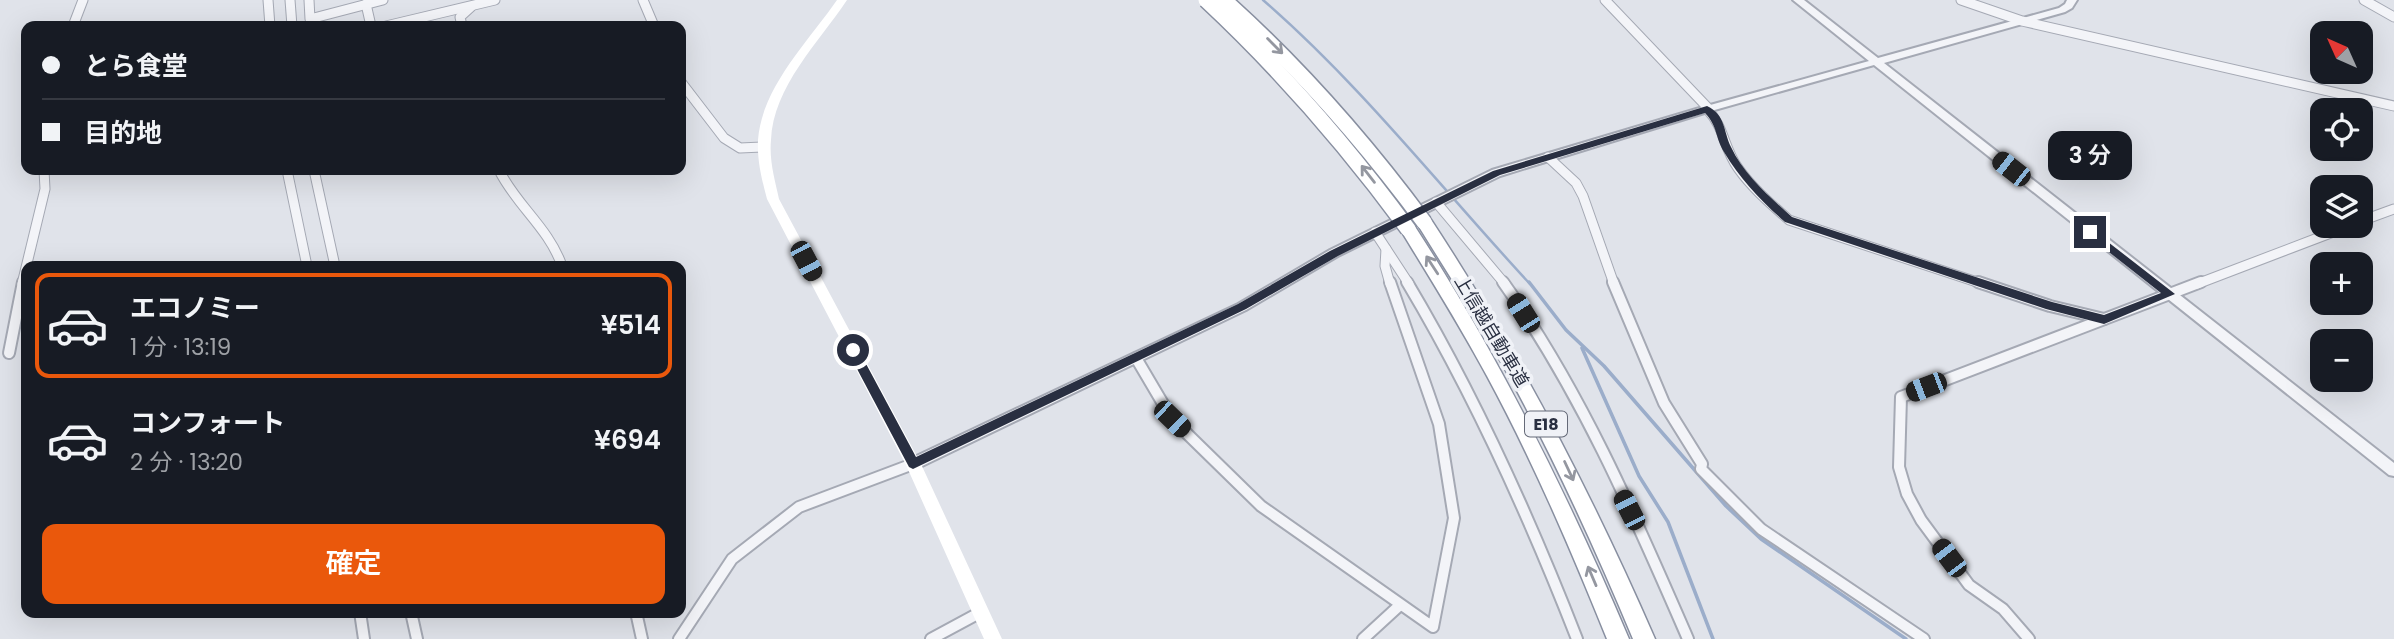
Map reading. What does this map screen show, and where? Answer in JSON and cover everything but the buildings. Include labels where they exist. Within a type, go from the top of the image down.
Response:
[{"type":"highway","name":"上信越自動車道","points":[[1206,0],[1306,99],[1416,225],[1476,300],[1531,396],[1580,493],[1644,639]]},
{"type":"highway","name":"上信越自動車道","points":[[1224,0],[1269,40],[1373,153],[1416,225],[1457,305],[1512,402],[1564,512],[1618,639]]},
{"type":"main road","points":[[842,0],[779,90],[766,122],[762,147],[765,175],[773,199],[913,464],[993,639]]},
{"type":"street","points":[[75,21],[83,0]]},
{"type":"street","points":[[268,0],[270,21]]},
{"type":"street","points":[[290,0],[292,21]]},
{"type":"street","points":[[309,0],[310,19],[383,0]]},
{"type":"street","points":[[408,21],[495,0]]},
{"type":"street","points":[[643,0],[652,21]]},
{"type":"street","points":[[1605,0],[1720,123],[1725,145],[1738,168],[1765,199],[1789,220],[2050,306],[2104,319]]},
{"type":"street","points":[[1798,0],[2394,471]]},
{"type":"street","points":[[1961,0],[2022,21],[2394,106]]},
{"type":"street","points":[[679,639],[732,559],[799,507],[913,464],[1136,358],[1242,307],[1375,232],[1496,173],[1708,109],[2062,10],[2069,6],[2072,0]]},
{"type":"street","points":[[2364,0],[2394,17]]},
{"type":"street","points":[[366,4],[370,21]]},
{"type":"street","points":[[461,21],[460,18],[472,6]]},
{"type":"street","points":[[686,88],[734,145],[741,149],[762,147]]},
{"type":"street","points":[[1548,157],[1576,183],[1583,196],[1633,334],[1664,403],[1702,464],[1701,470],[1761,529],[1924,639]]},
{"type":"street","points":[[27,261],[45,189],[44,175]]},
{"type":"street","points":[[288,175],[306,261]]},
{"type":"street","points":[[315,175],[334,261]]},
{"type":"street","points":[[502,175],[514,195],[558,247],[561,261]]},
{"type":"street","points":[[1439,201],[1509,291],[1561,377],[1589,427],[1654,560],[1688,639]]},
{"type":"street","points":[[2373,217],[2394,209]]},
{"type":"street","points":[[1375,232],[1474,404],[1544,553],[1577,639]]},
{"type":"street","points":[[2029,639],[2003,610],[1969,585],[1921,520],[1907,494],[1899,467],[1901,397],[2317,238]]},
{"type":"street","points":[[1136,358],[1172,419],[1261,506],[1433,627],[1454,518],[1439,424],[1397,309],[1385,266],[1386,249]]},
{"type":"street","points":[[9,353],[21,291]]},
{"type":"street","points":[[1363,639],[1400,605]]},
{"type":"street","points":[[931,639],[981,612]]},
{"type":"street","points":[[361,618],[364,639]]},
{"type":"street","points":[[412,618],[417,639]]},
{"type":"street","points":[[637,618],[642,639]]},
{"type":"waterway","points":[[1263,0],[1367,102],[1530,284]]},
{"type":"waterway","points":[[1529,282],[1566,330],[1604,366],[1726,506],[1761,539],[1906,639]]},
{"type":"waterway","points":[[1582,348],[1639,476],[1668,522],[1713,639]]},
{"type":"route","points":[[853,350],[913,464],[1242,307],[1334,253],[1496,173],[1707,109],[1720,123],[1725,145],[1738,168],[1755,189],[1789,220],[1954,272],[2050,306],[2104,319],[2169,294],[2090,232]]}]
